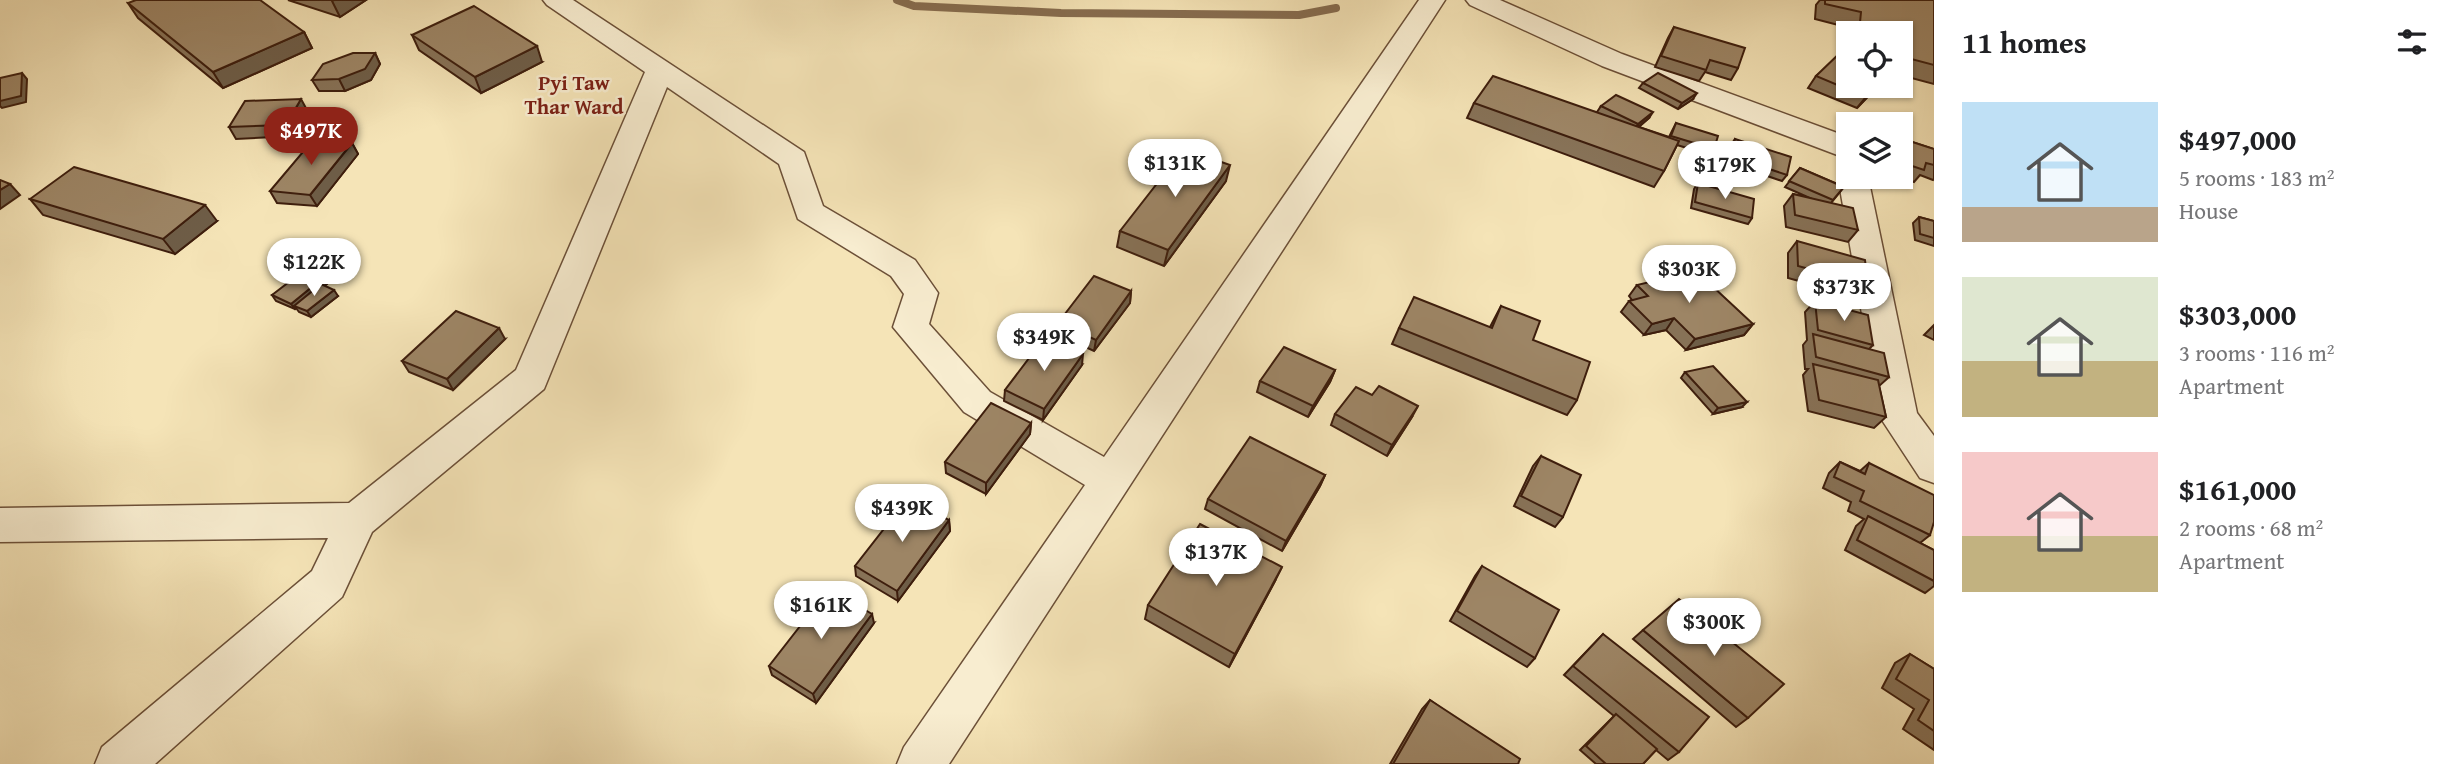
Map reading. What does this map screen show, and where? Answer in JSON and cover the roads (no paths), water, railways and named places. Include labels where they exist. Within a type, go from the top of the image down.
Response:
[{"type":"street","points":[[556,0],[793,159],[809,212],[903,268],[920,293],[911,327],[977,402],[1110,480]]},
{"type":"street","points":[[921,764],[1432,0]]},
{"type":"street","points":[[1479,0],[1612,61],[1836,143]]},
{"type":"street","points":[[119,764],[327,584],[357,520],[531,379],[660,70]]},
{"type":"street","points":[[1855,189],[1899,417],[1934,467]]},
{"type":"street","points":[[0,525],[357,520]]},
{"type":"waterway","points":[[897,0],[914,6],[1061,13],[1299,15],[1336,8]]},
{"type":"district","name":"Pyi Taw Thar Ward","points":[[574,94]]}]
